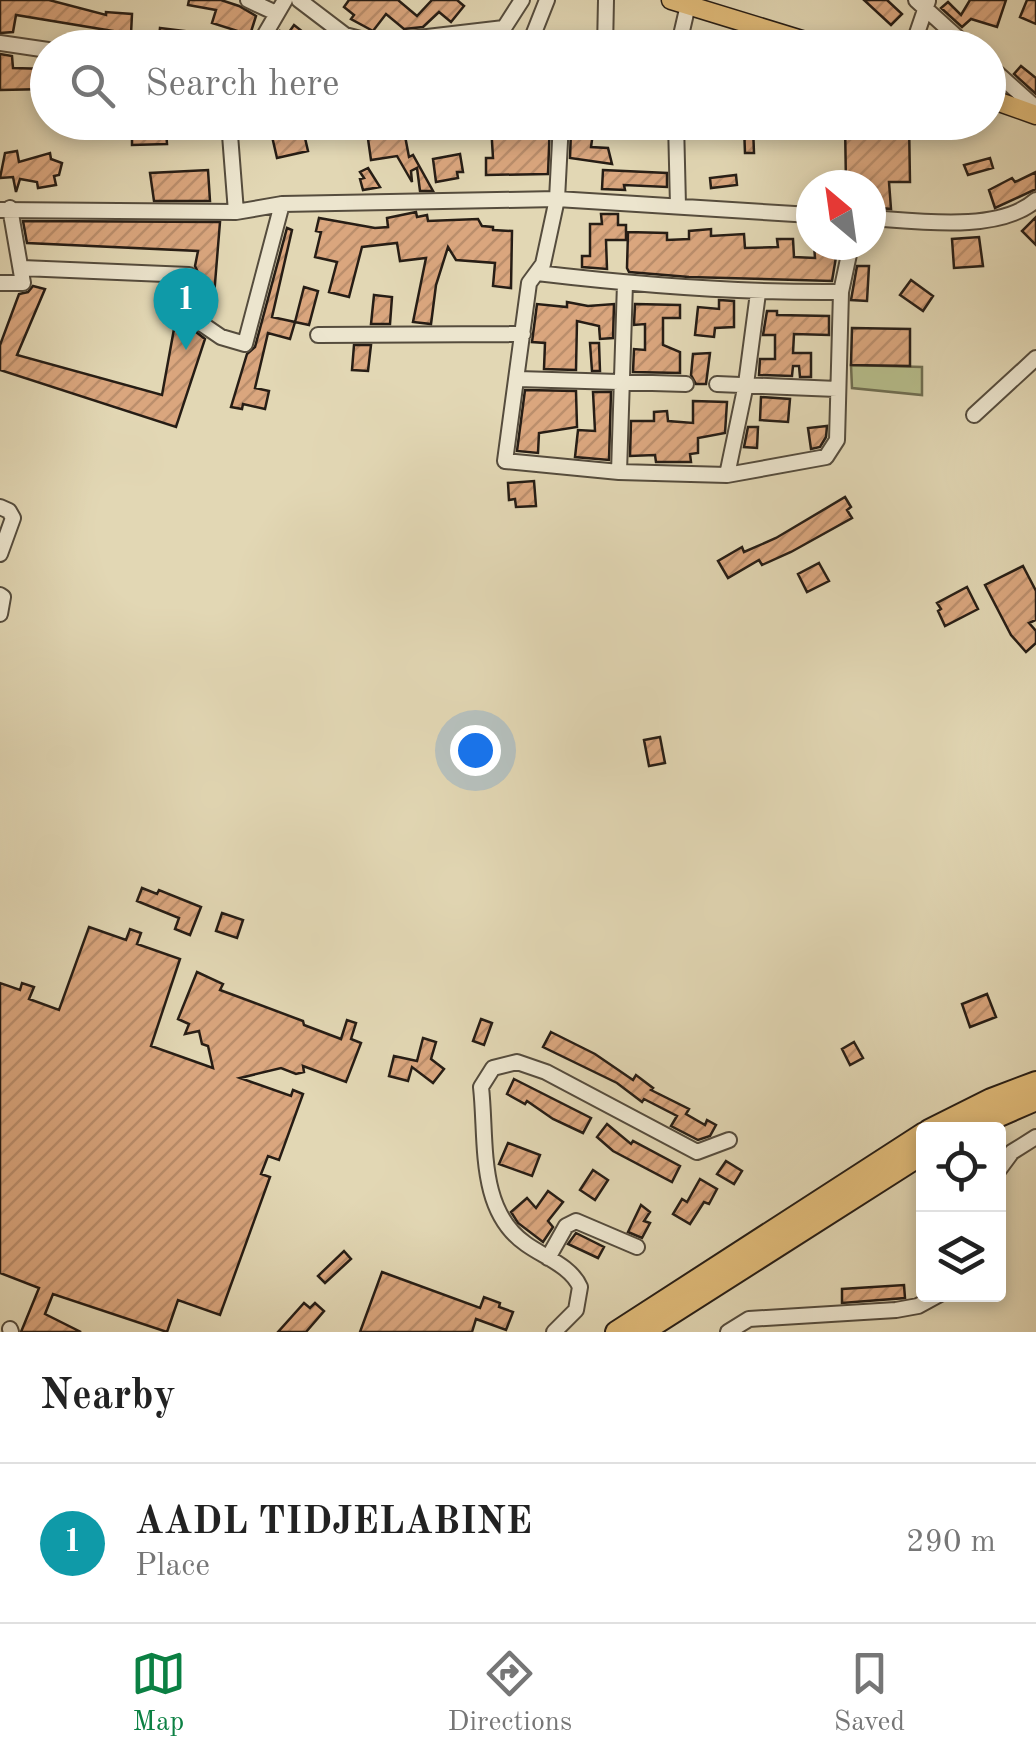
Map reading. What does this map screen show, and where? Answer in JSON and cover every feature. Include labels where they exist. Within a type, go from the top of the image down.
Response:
[{"type":"highway","points":[[944,1122],[1036,1082]]},
{"type":"highway","points":[[986,1122],[1036,1100]]},
{"type":"highway","points":[[616,1332],[916,1137]]},
{"type":"highway","points":[[643,1332],[916,1158]]},
{"type":"main road","points":[[679,3],[768,30]]},
{"type":"main road","points":[[1006,103],[1036,112]]},
{"type":"street","points":[[248,0],[281,6],[267,30]]},
{"type":"street","points":[[299,0],[338,30]]},
{"type":"street","points":[[487,30],[504,28],[522,0]]},
{"type":"street","points":[[535,30],[547,0]]},
{"type":"street","points":[[605,30],[606,0]]},
{"type":"street","points":[[678,30],[679,3]]},
{"type":"street","points":[[917,30],[924,3]]},
{"type":"street","points":[[924,3],[951,30]]},
{"type":"street","points":[[0,43],[30,47]]},
{"type":"street","points":[[1006,83],[1036,112]]},
{"type":"street","points":[[231,140],[236,212]]},
{"type":"street","points":[[560,140],[556,200],[544,264],[529,283],[505,461],[618,472],[727,476],[826,457],[837,440],[842,292],[848,260]]},
{"type":"street","points":[[676,140],[678,206]]},
{"type":"street","points":[[0,282],[23,283],[5,209],[236,212],[282,204],[556,200],[796,214]]},
{"type":"street","points":[[886,218],[979,220],[1002,216],[1036,200]]},
{"type":"street","points":[[22,268],[189,275],[182,319],[199,322],[221,336],[245,344],[282,204]]},
{"type":"street","points":[[537,272],[624,284],[758,292],[842,292]]},
{"type":"street","points":[[618,472],[624,284]]},
{"type":"street","points":[[727,476],[746,384],[758,292]]},
{"type":"street","points":[[318,335],[524,334]]},
{"type":"street","points":[[974,416],[1036,358]]},
{"type":"street","points":[[518,380],[686,384]]},
{"type":"street","points":[[717,384],[837,389]]},
{"type":"street","points":[[0,507],[13,518],[0,554]]},
{"type":"street","points":[[0,595],[0,614]]},
{"type":"street","points":[[554,1332],[576,1310],[581,1295],[572,1273],[510,1231],[491,1198],[480,1087],[494,1068],[517,1062],[546,1072],[698,1152],[729,1140]]},
{"type":"street","points":[[1006,1160],[1036,1137]]},
{"type":"street","points":[[548,1258],[566,1226],[576,1221],[637,1247]]},
{"type":"street","points":[[728,1332],[749,1319],[896,1310],[925,1302]]},
{"type":"green space","points":[[851,365],[922,367],[922,395],[852,388]]},
{"type":"building","points":[[0,0],[49,0],[106,15],[132,14],[131,30],[107,30],[16,15],[13,32],[0,33]]},
{"type":"building","points":[[189,0],[221,0],[256,16],[252,30],[234,30],[212,23],[216,10],[188,5]]},
{"type":"building","points":[[349,0],[398,0],[417,16],[432,0],[457,0],[464,6],[451,22],[439,12],[423,27],[404,29],[386,14],[374,30],[351,19],[354,15],[344,7]]},
{"type":"building","points":[[864,0],[887,0],[902,14],[891,25]]},
{"type":"building","points":[[970,0],[1006,0],[997,27],[971,19],[962,27],[941,8],[948,2],[961,15]]},
{"type":"building","points":[[1027,0],[1036,0],[1036,24],[1020,17]]},
{"type":"building","points":[[0,54],[12,56],[13,68],[30,68],[30,89],[0,90]]},
{"type":"building","points":[[1021,66],[1036,78],[1036,94],[1014,74]]},
{"type":"building","points":[[132,140],[167,140],[167,144],[132,145]]},
{"type":"building","points":[[273,140],[305,140],[308,151],[277,158]]},
{"type":"building","points":[[368,140],[406,140],[409,157],[413,155],[433,191],[420,191],[417,168],[411,171],[412,182],[397,156],[371,160]]},
{"type":"building","points":[[492,140],[549,140],[548,174],[486,175],[486,158],[493,158]]},
{"type":"building","points":[[571,140],[592,140],[591,147],[608,148],[612,164],[570,158]]},
{"type":"building","points":[[744,140],[754,140],[754,153],[745,153]]},
{"type":"building","points":[[845,140],[909,140],[910,182],[889,182],[891,209],[886,208],[886,170],[846,170]]},
{"type":"building","points":[[17,151],[19,162],[50,153],[51,159],[62,163],[59,175],[54,176],[56,185],[38,188],[37,182],[20,179],[16,192],[13,177],[0,178],[5,153]]},
{"type":"building","points":[[460,154],[463,172],[457,172],[458,178],[436,182],[433,159]]},
{"type":"building","points":[[990,158],[993,168],[968,175],[964,165]]},
{"type":"building","points":[[368,168],[380,187],[363,190],[360,172]]},
{"type":"building","points":[[208,170],[210,201],[154,201],[150,173]]},
{"type":"building","points":[[603,170],[667,173],[667,187],[624,185],[625,190],[602,189]]},
{"type":"building","points":[[1036,172],[1036,189],[995,208],[989,190]]},
{"type":"building","points":[[736,175],[737,185],[711,188],[710,178]]},
{"type":"building","points":[[416,212],[417,217],[427,215],[428,221],[478,219],[482,226],[493,230],[512,231],[511,288],[493,286],[495,263],[456,260],[448,247],[436,285],[431,324],[413,322],[426,258],[400,261],[397,243],[362,247],[349,297],[329,292],[337,262],[315,257],[321,232],[316,231],[319,218],[375,228],[388,227],[387,218]]},
{"type":"building","points":[[601,214],[618,214],[618,225],[626,225],[626,240],[606,240],[607,269],[582,267],[582,256],[590,256],[590,224],[602,224]]},
{"type":"building","points":[[1036,217],[1036,245],[1022,231]]},
{"type":"building","points":[[23,221],[220,222],[213,308],[195,305],[200,277],[195,266],[198,251],[27,243]]},
{"type":"building","points":[[287,228],[292,230],[272,317],[295,322],[290,339],[268,333],[255,388],[269,391],[265,409],[243,404],[242,409],[231,407],[247,354],[255,347]]},
{"type":"building","points":[[711,229],[711,236],[744,234],[745,248],[778,247],[777,239],[793,239],[796,260],[836,260],[832,281],[629,272],[628,232],[667,233],[667,240],[689,239],[689,231]]},
{"type":"building","points":[[979,237],[983,266],[954,268],[952,239]]},
{"type":"building","points":[[857,266],[869,266],[867,301],[851,300]]},
{"type":"building","points":[[911,280],[933,296],[923,311],[900,295]]},
{"type":"building","points":[[33,286],[45,289],[17,355],[162,395],[174,329],[196,332],[205,339],[176,427],[0,370],[0,345],[19,294]]},
{"type":"building","points":[[304,287],[318,291],[309,325],[295,322]]},
{"type":"building","points":[[374,295],[392,297],[390,324],[371,324]]},
{"type":"building","points":[[719,300],[734,301],[734,327],[715,328],[714,337],[695,335],[698,307],[719,309]]},
{"type":"building","points":[[567,302],[588,306],[614,304],[613,338],[600,339],[599,326],[577,321],[576,370],[544,369],[545,343],[532,342],[537,304],[567,307]]},
{"type":"building","points":[[635,304],[680,305],[680,318],[663,318],[663,345],[680,352],[680,373],[633,372],[634,349],[645,350],[645,324],[634,325]]},
{"type":"building","points":[[767,311],[777,311],[777,315],[829,316],[829,335],[794,334],[793,353],[811,353],[811,377],[800,377],[799,366],[793,366],[792,376],[759,375],[760,359],[775,359],[775,335],[763,335]]},
{"type":"building","points":[[852,328],[910,329],[910,366],[851,365]]},
{"type":"building","points":[[590,343],[599,343],[600,371],[592,371]]},
{"type":"building","points":[[354,345],[371,345],[368,371],[352,370]]},
{"type":"building","points":[[710,353],[706,384],[696,384],[691,375],[693,354]]},
{"type":"building","points":[[525,390],[576,391],[577,427],[539,433],[538,453],[517,451]]},
{"type":"building","points":[[593,392],[611,392],[609,460],[575,457],[578,430],[595,431]]},
{"type":"building","points":[[761,397],[790,399],[788,422],[760,420]]},
{"type":"building","points":[[693,401],[727,402],[725,433],[698,438],[698,453],[690,454],[691,462],[656,462],[655,455],[630,456],[631,421],[654,421],[654,412],[667,411],[668,421],[693,423]]},
{"type":"building","points":[[827,426],[820,447],[811,449],[808,428]]},
{"type":"building","points":[[748,427],[758,427],[757,448],[744,447]]},
{"type":"building","points":[[534,481],[536,506],[516,507],[515,499],[509,500],[508,483]]},
{"type":"building","points":[[845,497],[852,518],[791,552],[762,565],[759,560],[728,578],[718,561],[742,547],[744,552],[776,538]]},
{"type":"building","points":[[819,563],[829,581],[807,592],[798,574]]},
{"type":"building","points":[[1023,566],[1036,591],[1036,620],[1029,623],[1036,631],[1036,643],[1026,652],[1011,635],[985,585]]},
{"type":"building","points":[[967,587],[978,609],[945,626],[937,603]]},
{"type":"building","points":[[660,737],[665,763],[649,766],[644,740]]},
{"type":"building","points":[[142,888],[157,894],[159,890],[201,907],[190,935],[175,929],[179,918],[137,901]]},
{"type":"building","points":[[222,913],[243,920],[237,938],[216,931]]},
{"type":"building","points":[[89,927],[126,940],[130,929],[141,933],[137,944],[180,959],[151,1046],[213,1068],[208,1046],[202,1044],[199,1031],[185,1034],[189,1024],[178,1019],[197,972],[223,984],[220,990],[341,1039],[347,1020],[356,1023],[351,1039],[361,1043],[346,1082],[303,1066],[304,1072],[296,1074],[281,1068],[240,1078],[291,1096],[293,1090],[303,1094],[279,1160],[268,1156],[261,1174],[270,1177],[220,1315],[178,1300],[167,1332],[53,1294],[45,1314],[81,1332],[21,1332],[39,1288],[0,1273],[0,983],[20,990],[22,983],[34,987],[29,999],[59,1010]]},
{"type":"building","points":[[987,994],[996,1017],[970,1027],[962,1004]]},
{"type":"building","points":[[481,1019],[492,1023],[484,1045],[473,1041]]},
{"type":"building","points":[[551,1032],[595,1054],[633,1080],[636,1075],[651,1090],[689,1109],[686,1114],[705,1125],[707,1120],[716,1125],[710,1136],[698,1140],[671,1126],[677,1116],[644,1099],[642,1102],[617,1083],[543,1047]]},
{"type":"building","points":[[423,1038],[436,1042],[431,1059],[444,1069],[433,1083],[412,1067],[408,1081],[389,1076],[394,1056],[417,1061]]},
{"type":"building","points":[[854,1042],[863,1058],[850,1065],[842,1049]]},
{"type":"building","points":[[514,1079],[591,1118],[583,1133],[507,1094]]},
{"type":"building","points":[[607,1124],[631,1144],[633,1141],[680,1166],[672,1182],[613,1151],[597,1137]]},
{"type":"building","points":[[508,1143],[540,1155],[532,1176],[499,1164]]},
{"type":"building","points":[[726,1161],[742,1171],[734,1184],[717,1174]]},
{"type":"building","points":[[593,1170],[608,1180],[595,1200],[580,1190]]},
{"type":"building","points":[[700,1179],[717,1189],[690,1224],[673,1214],[682,1199],[687,1202]]},
{"type":"building","points":[[548,1191],[563,1202],[548,1221],[553,1227],[543,1242],[518,1223],[511,1212],[527,1198],[536,1208]]},
{"type":"building","points":[[641,1205],[650,1212],[644,1221],[650,1223],[642,1238],[628,1232]]},
{"type":"building","points":[[576,1233],[604,1247],[598,1258],[568,1244]]},
{"type":"building","points":[[344,1251],[351,1259],[325,1283],[318,1276]]},
{"type":"building","points":[[382,1272],[480,1308],[484,1297],[513,1312],[506,1330],[476,1319],[472,1332],[360,1332]]},
{"type":"building","points":[[904,1285],[905,1298],[842,1303],[842,1289]]},
{"type":"building","points":[[304,1303],[310,1308],[315,1303],[324,1311],[306,1332],[278,1332]]},
{"type":"place","name":"AADL TIDJELABINE","points":[[186,350]]}]
